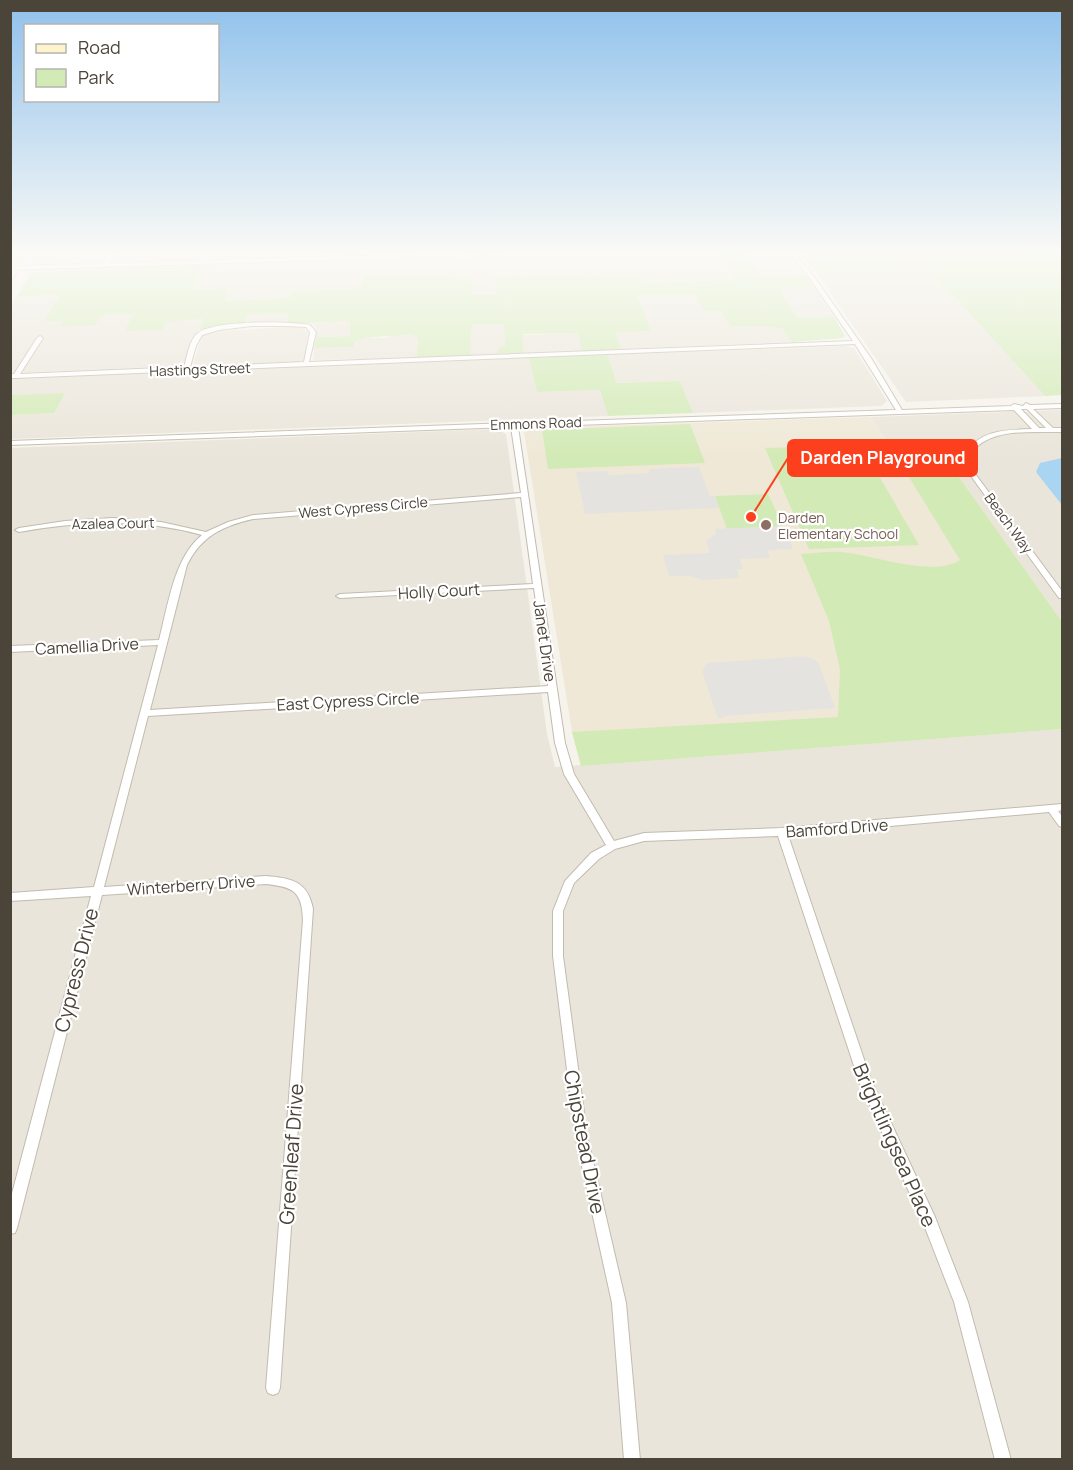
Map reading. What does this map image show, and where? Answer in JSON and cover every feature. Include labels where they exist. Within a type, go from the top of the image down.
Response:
[{"type":"street","points":[[843,323],[900,410]]},
{"type":"street","points":[[186,369],[197,338],[204,331],[295,324],[310,327],[313,335],[306,364]]},
{"type":"street","points":[[13,376],[40,338]]},
{"type":"street","name":"Hastings Street","points":[[13,376],[857,342]]},
{"type":"street","points":[[1026,405],[1051,430]]},
{"type":"street","name":"Emmons Road","points":[[10,443],[1026,405],[1062,406]]},
{"type":"street","points":[[1014,406],[1038,431]]},
{"type":"street","name":"Janet Drive","points":[[514,424],[560,743],[569,774],[612,846]]},
{"type":"street","name":"Beach Way","points":[[1062,430],[985,437],[968,450],[966,461],[973,475],[1062,596]]},
{"type":"street","name":"West Cypress Circle","points":[[206,534],[230,523],[267,515],[346,511],[432,501],[524,495]]},
{"type":"street","name":"Azalea Court","points":[[19,530],[58,524],[141,520],[170,523],[206,534]]},
{"type":"street","name":"Cypress Drive","points":[[10,1228],[183,566],[191,548],[206,534]]},
{"type":"street","name":"Holly Court","points":[[340,596],[537,586]]},
{"type":"street","name":"Camellia Drive","points":[[10,649],[163,642]]},
{"type":"street","name":"East Cypress Circle","points":[[145,713],[552,688]]},
{"type":"street","name":"Bamford Drive","points":[[612,846],[644,837],[782,832],[1062,807]]},
{"type":"street","points":[[1051,808],[1062,823]]},
{"type":"street","name":"Brightlingsea Place","points":[[782,832],[865,1081],[930,1222],[961,1302],[1003,1460]]},
{"type":"street","name":"Chipstead Drive","points":[[612,846],[588,861],[570,881],[560,903],[556,927],[581,1135],[619,1303],[632,1460]]},
{"type":"street","name":"Winterberry Drive","points":[[10,897],[280,881],[302,890],[307,897],[308,920]]},
{"type":"street","name":"Greenleaf Drive","points":[[273,1388],[308,920]]},
{"type":"shaded area","points":[[10,323],[63,323],[61,325],[70,323],[130,323],[126,331],[163,323],[202,323],[185,362],[179,366],[11,373]]},
{"type":"shaded area","points":[[245,323],[287,323],[287,324],[245,325]]},
{"type":"shaded area","points":[[312,323],[350,323],[350,336],[316,337],[316,328]]},
{"type":"shaded area","points":[[648,323],[728,323],[731,327],[765,326],[784,329],[792,342],[621,349],[616,333],[651,331]]},
{"type":"shaded area","points":[[851,323],[978,323],[1045,396],[906,402]]},
{"type":"shaded area","points":[[472,324],[504,324],[505,346],[498,349],[498,354],[470,355]]},
{"type":"shaded area","points":[[300,326],[308,331],[304,360],[301,362],[198,366],[193,364],[202,336],[209,332]]},
{"type":"shaded area","points":[[578,333],[582,351],[523,353],[522,335]]},
{"type":"shaded area","points":[[394,334],[412,334],[418,339],[417,358],[313,360],[314,348],[353,347],[354,342],[364,338],[385,338]]},
{"type":"shaded area","points":[[846,346],[854,348],[887,401],[881,406],[693,413],[680,381],[615,383],[608,355]]},
{"type":"shaded area","points":[[529,358],[537,392],[600,390],[608,416],[11,439],[10,415],[54,413],[64,394],[11,395],[11,379]]},
{"type":"shaded area","points":[[1062,410],[1062,622],[939,449],[893,451],[871,417]]},
{"type":"shaded area","name":"Darden Elementary School","points":[[871,417],[893,451],[939,449],[1062,622],[1062,729],[581,766],[572,732],[524,432],[532,428]]},
{"type":"shaded area","points":[[496,429],[506,434],[547,734],[555,767],[1062,729],[1062,1459],[11,1459],[10,448]]},
{"type":"shaded area","points":[[699,467],[710,496],[715,496],[719,508],[585,514],[576,472],[607,471],[608,475],[649,473],[649,469]]},
{"type":"shaded area","points":[[783,526],[793,549],[768,550],[770,558],[740,559],[743,569],[737,569],[739,578],[703,580],[690,576],[669,576],[663,555],[710,553],[706,540],[713,537],[716,533],[715,529]]},
{"type":"shaded area","points":[[804,656],[814,659],[819,664],[835,708],[726,716],[718,719],[702,671],[707,663]]},
{"type":"green space","points":[[62,323],[96,323],[95,325],[61,326]]},
{"type":"green space","points":[[129,323],[166,323],[162,330],[125,331]]},
{"type":"green space","points":[[202,323],[245,323],[245,325],[199,330]]},
{"type":"green space","points":[[350,323],[648,323],[651,331],[616,333],[621,349],[582,351],[578,333],[523,334],[523,353],[498,354],[498,349],[505,346],[504,324],[472,324],[470,355],[417,358],[418,339],[412,334],[364,338],[354,342],[354,347],[314,348],[316,337],[350,336]]},
{"type":"green space","points":[[728,323],[837,323],[845,336],[792,342],[783,329],[765,326],[731,327]]},
{"type":"green space","points":[[978,323],[1062,323],[1062,395],[1045,396]]},
{"type":"green space","points":[[608,355],[616,383],[680,381],[693,413],[608,416],[600,390],[537,392],[529,358]]},
{"type":"green space","points":[[65,393],[54,413],[11,415],[11,395]]},
{"type":"green space","points":[[690,424],[705,463],[548,469],[542,430]]},
{"type":"green space","points":[[861,445],[919,545],[809,549],[765,448]]},
{"type":"green space","points":[[939,449],[1062,622],[1062,729],[581,766],[572,732],[838,717],[840,669],[829,621],[801,554],[843,552],[906,564],[936,567],[960,560],[893,451]]},
{"type":"green space","points":[[768,494],[783,526],[727,529],[715,496]]},
{"type":"water","points":[[1062,458],[1062,505],[1036,472],[1040,463]]},
{"type":"place","name":"Darden Playground","points":[[751,517]]},
{"type":"place","name":"Darden Elementary School","points":[[766,525]]}]
